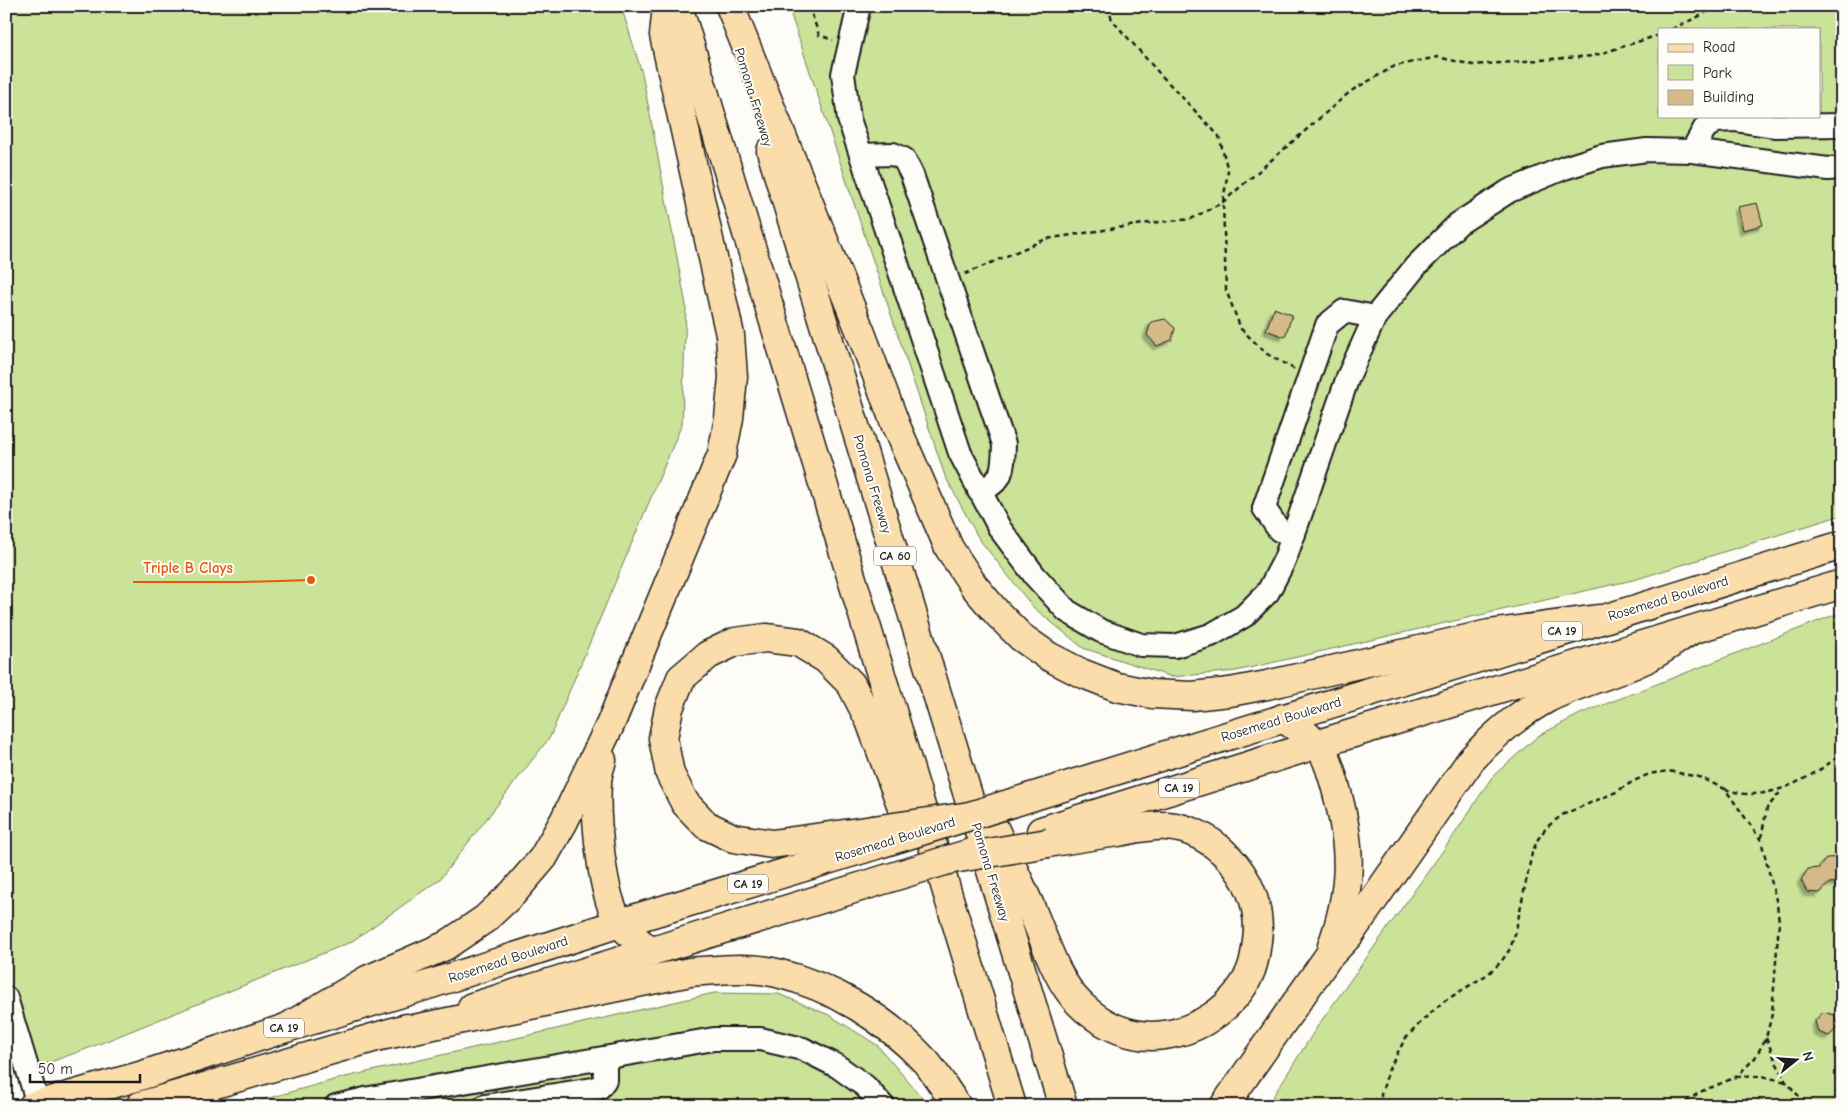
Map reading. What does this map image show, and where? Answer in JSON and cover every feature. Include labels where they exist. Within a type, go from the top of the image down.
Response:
[{"type":"main road","points":[[286,1028],[367,980],[445,946],[485,919],[513,893],[543,858],[564,821],[610,725],[722,454],[730,418],[733,378],[730,335],[664,35],[667,6]]},
{"type":"main road","points":[[678,6],[1012,1106]]},
{"type":"main road","name":"Pomona Freeway","points":[[726,6],[1063,1106]]},
{"type":"main road","points":[[730,6],[861,333],[896,426],[949,548],[974,586],[1021,637],[1048,656],[1081,673],[1117,686],[1152,694],[1192,696],[1268,685],[1489,634],[1598,619]]},
{"type":"main road","name":"Rosemead Boulevard","points":[[37,1105],[140,1076],[286,1028],[428,985],[875,837],[970,816],[1842,544]]},
{"type":"main road","name":"CA 19","points":[[140,1106],[385,1035],[649,951],[947,860],[1044,837],[1318,744],[1842,584]]},
{"type":"main road","points":[[1224,1106],[1328,957],[1349,935],[1471,760],[1495,735],[1518,716],[1548,698],[1642,661],[1690,631]]},
{"type":"main road","points":[[875,837],[772,844],[733,838],[706,824],[685,802],[670,774],[665,747],[664,738],[669,708],[681,678],[708,655],[735,642],[766,638],[798,642],[826,658],[851,684],[870,721],[993,1045]]},
{"type":"main road","points":[[1283,718],[1318,744],[1327,761],[1343,815],[1348,860],[1346,895],[1339,927],[1328,957]]},
{"type":"main road","points":[[945,721],[1034,914],[1052,960],[1077,1002],[1095,1017],[1115,1028],[1135,1034],[1157,1036],[1185,1030],[1207,1021],[1227,1005],[1241,989],[1251,971],[1257,946],[1258,918],[1252,893],[1239,868],[1218,846],[1194,832],[1167,826],[1044,837]]},
{"type":"main road","points":[[610,725],[597,781],[596,821],[603,869],[610,900],[620,923],[649,951]]},
{"type":"main road","points":[[385,1035],[690,972],[732,969],[776,973],[832,991],[883,1023],[926,1063],[957,1106]]},
{"type":"lane","points":[[858,6],[844,74],[849,119],[960,453],[1000,529],[1036,576],[1067,611],[1101,631],[1141,645],[1175,646],[1211,635],[1244,616],[1268,592],[1285,558],[1348,377],[1375,317],[1416,266],[1458,224],[1509,191],[1564,168],[1602,156],[1647,150],[1692,151],[1828,169],[1842,168]]},
{"type":"lane","points":[[1692,151],[1705,128],[1716,121],[1735,120],[1774,126],[1842,126]]},
{"type":"lane","points":[[861,155],[893,154],[904,159],[912,175],[1004,444],[1004,462],[999,478],[993,486],[979,491]]},
{"type":"lane","points":[[1294,534],[1280,530],[1264,508],[1327,325],[1344,311],[1375,317]]},
{"type":"lane","points":[[6,998],[37,1105]]},
{"type":"lane","points":[[336,1106],[370,1098],[433,1097],[605,1058],[714,1039],[760,1039],[803,1049],[837,1066],[865,1086],[883,1106]]},
{"type":"lane","points":[[485,1106],[599,1088],[605,1080],[605,1058]]},
{"type":"path","points":[[809,6],[818,35],[849,46]]},
{"type":"path","points":[[1108,6],[1112,20],[1219,136],[1228,171],[1223,202],[1226,290],[1241,329],[1267,354],[1309,378]]},
{"type":"path","points":[[1674,28],[1704,14],[1712,6]]},
{"type":"path","points":[[948,281],[1046,239],[1149,223],[1191,219],[1223,202],[1351,91],[1395,66],[1437,57],[1473,65],[1593,56],[1658,35]]},
{"type":"path","points":[[1382,1106],[1381,1095],[1389,1069],[1405,1039],[1443,1002],[1488,974],[1501,962],[1510,949],[1515,934],[1532,853],[1538,839],[1547,827],[1562,815],[1616,792],[1649,774],[1668,771],[1700,777],[1725,789],[1746,794],[1766,793],[1783,789],[1826,766],[1842,754]]},
{"type":"path","points":[[1725,789],[1760,840],[1777,904],[1779,922],[1772,1014],[1766,1038],[1755,1058],[1736,1077]]},
{"type":"path","points":[[1760,840],[1767,808],[1783,789]]},
{"type":"path","points":[[1766,1038],[1786,1082],[1808,1106]]},
{"type":"path","points":[[1680,1106],[1700,1092],[1736,1077],[1762,1076],[1786,1082]]},
{"type":"green space","points":[[6,6],[621,6],[642,73],[686,305],[682,424],[550,737],[440,879],[351,942],[89,1048],[6,1078]]},
{"type":"green space","points":[[788,6],[1842,6],[1842,515],[1637,579],[1236,671],[1172,677],[1083,648],[1033,607],[979,539],[945,476]]},
{"type":"green space","points":[[1842,612],[1842,1106],[1267,1106],[1317,1027],[1452,838],[1492,777],[1538,736],[1580,714]]},
{"type":"green space","points":[[714,993],[779,994],[829,1015],[877,1045],[929,1106],[240,1106],[341,1078]]},
{"type":"building","points":[[1757,203],[1763,225],[1743,230],[1738,207]]},
{"type":"building","points":[[1274,308],[1292,315],[1285,337],[1266,330]]},
{"type":"building","points":[[1165,319],[1175,328],[1172,340],[1157,346],[1147,335],[1151,322]]},
{"type":"building","points":[[1842,857],[1842,882],[1829,883],[1820,893],[1807,892],[1801,880],[1808,869],[1819,868],[1826,858]]},
{"type":"building","points":[[1823,1012],[1835,1015],[1838,1027],[1829,1036],[1818,1032],[1815,1021]]},
{"type":"place","name":"Triple B Clays","points":[[311,580]]}]
